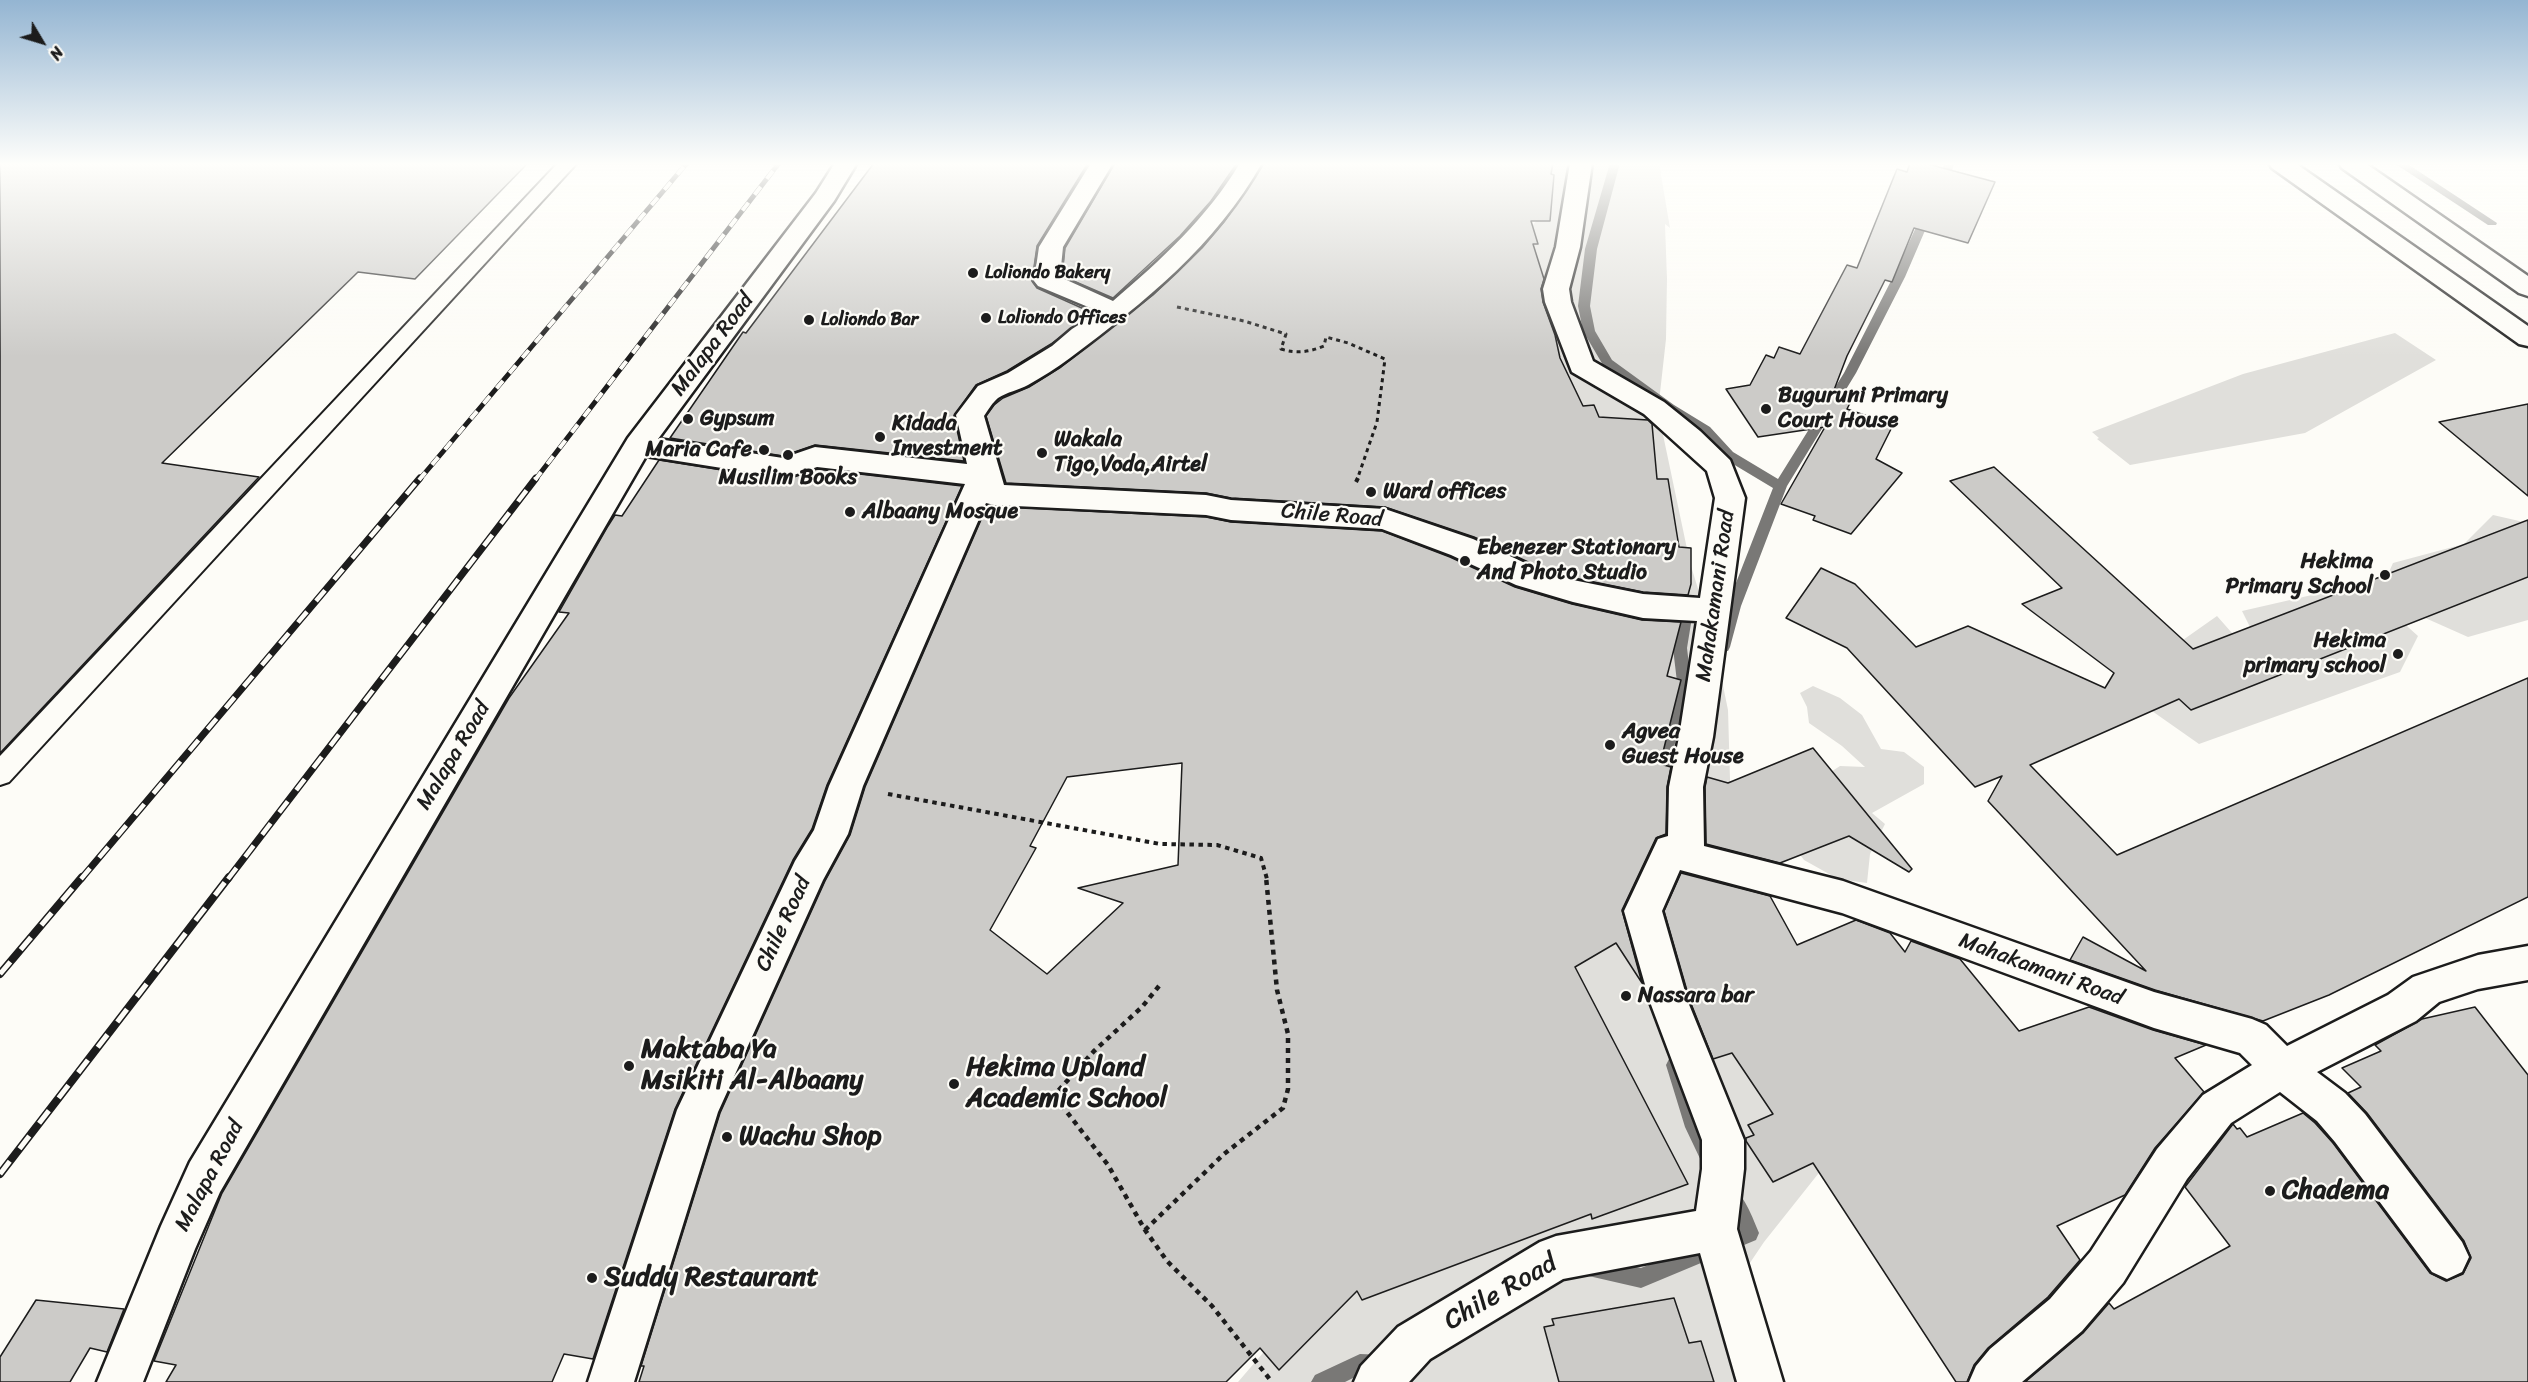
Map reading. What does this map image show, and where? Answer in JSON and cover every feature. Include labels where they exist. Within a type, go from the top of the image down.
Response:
[{"type":"street","name":"Malapa Road","points":[[120,1382],[176,1241],[205,1177],[638,445],[802,227]]},
{"type":"street","points":[[1063,227],[1051,247],[1047,282],[1102,304],[1112,315]]},
{"type":"street","points":[[638,445],[785,468],[815,457],[983,476],[976,433],[970,415],[988,392],[1035,369],[1061,352],[1081,334],[1112,315],[1185,251],[1204,227]]},
{"type":"street","name":"Mahakamani Road","points":[[1571,227],[1568,248],[1556,289],[1558,302],[1581,366],[1654,408],[1720,467],[1730,498],[1715,610],[1686,787],[1686,857]]},
{"type":"street","points":[[2371,227],[2528,338]]},
{"type":"street","points":[[2442,227],[2528,288]]},
{"type":"street","name":"Chile Road","points":[[983,476],[994,495],[1206,505],[1231,510],[1385,519],[1462,547],[1527,577],[1573,591],[1643,606],[1715,610]]},
{"type":"street","name":"Chile Road","points":[[611,1382],[698,1110],[808,872],[830,834],[846,786],[983,476]]},
{"type":"street","name":"Mahakamani Road","points":[[1760,1382],[1715,1228],[1724,1169],[1723,1140],[1669,1002],[1643,910],[1671,850],[1686,857],[1843,897],[2008,959],[2154,1010],[2252,1038],[2282,1069],[2331,1107],[2350,1128],[2447,1257]]},
{"type":"street","points":[[1992,1382],[2006,1365],[2066,1315],[2107,1267],[2172,1164],[2217,1109],[2282,1069],[2402,1008],[2427,989],[2478,972],[2528,963]]},
{"type":"street","name":"Chile Road","points":[[1377,1382],[1414,1343],[1557,1258],[1715,1228]]},
{"type":"lane","points":[[0,774],[508,227]]},
{"type":"path","points":[[1176,307],[1244,321],[1286,334],[1281,350],[1293,354],[1311,352],[1324,346],[1326,337],[1348,343],[1385,359],[1385,383],[1377,431],[1341,516]]},
{"type":"path","points":[[846,786],[1160,844],[1217,845],[1261,858],[1269,887],[1277,990],[1288,1034],[1288,1089],[1283,1108],[1224,1154],[1145,1230]]},
{"type":"path","points":[[1159,986],[1142,1007],[1094,1051],[1059,1091],[1063,1107],[1108,1165],[1145,1230],[1167,1261],[1212,1306],[1272,1382]]},
{"type":"shaded area","points":[[1531,227],[1665,227],[1666,339],[1658,411],[1690,563],[1713,637],[1728,710],[1732,848],[1754,910],[1822,1169],[1764,1242],[1723,1303],[1765,1382],[1238,1382],[1281,1332],[1470,675],[1480,562],[1473,484],[1509,257]]},
{"type":"shaded area","points":[[2395,333],[2436,360],[2305,433],[2130,465],[2097,439],[2099,438],[2092,432],[2243,374]]},
{"type":"shaded area","points":[[2493,515],[2528,523],[2528,620],[2468,637],[2378,597],[2393,563],[2464,544]]},
{"type":"shaded area","points":[[2360,584],[2418,636],[2400,672],[2199,744],[2152,711],[2136,673],[2217,616],[2232,633],[2257,641],[2242,611]]},
{"type":"shaded area","points":[[1813,686],[1840,698],[1862,715],[1881,749],[1904,752],[1924,767],[1924,784],[1872,813],[1885,824],[1870,854],[1867,883],[1838,879],[1804,860],[1784,833],[1820,779],[1840,766],[1865,767],[1842,746],[1809,723],[1807,707],[1800,693]]},
{"type":"building","points":[[0,227],[465,227],[415,279],[358,272],[162,463],[259,477],[0,753]]},
{"type":"building","points":[[825,227],[1048,227],[1037,246],[1032,281],[1037,288],[1093,313],[1051,344],[1007,371],[976,385],[954,416],[964,461],[815,445],[783,456],[670,438],[743,332],[746,333]]},
{"type":"building","points":[[1077,227],[1188,227],[1113,298],[1062,276],[1065,248]]},
{"type":"building","points":[[1219,227],[1533,227],[1538,244],[1533,244],[1544,279],[1541,289],[1543,302],[1555,335],[1560,358],[1583,406],[1594,405],[1599,417],[1648,420],[1652,424],[1657,479],[1668,479],[1679,547],[1691,548],[1691,584],[1688,595],[1643,592],[1574,578],[1539,567],[1474,537],[1385,507],[1231,498],[1206,493],[1006,483],[986,416],[994,405],[1061,367],[1153,295],[1202,248]]},
{"type":"building","points":[[1873,227],[1975,227],[1968,243],[1914,228],[1892,282],[1885,280],[1847,356],[1834,390],[1853,397],[1847,409],[1893,425],[1876,459],[1902,473],[1851,534],[1813,520],[1815,516],[1781,504],[1825,427],[1758,437],[1726,389],[1750,385],[1766,355],[1774,358],[1779,347],[1800,354],[1847,265],[1857,268]]},
{"type":"building","points":[[2528,404],[2528,496],[2439,422]]},
{"type":"building","points":[[659,460],[785,480],[817,469],[962,486],[827,785],[812,829],[793,860],[675,1109],[593,1359],[564,1354],[552,1382],[166,1382],[176,1365],[154,1361],[222,1193],[509,698],[569,613],[559,612],[608,526],[615,515],[622,516]]},
{"type":"building","points":[[1994,467],[2193,649],[2528,520],[2528,577],[2191,710],[2179,699],[2030,765],[2117,855],[2528,678],[2528,897],[2329,995],[2263,1021],[2155,990],[2070,960],[2083,937],[2146,971],[1988,801],[2002,776],[1975,787],[1847,648],[1786,618],[1821,568],[1855,584],[1916,647],[1968,626],[2105,688],[2114,673],[2022,604],[2062,588],[1950,481]]},
{"type":"building","points":[[987,506],[1206,517],[1231,522],[1382,531],[1450,557],[1515,587],[1572,604],[1642,620],[1681,622],[1667,676],[1681,680],[1660,764],[1671,767],[1667,787],[1666,834],[1656,838],[1622,910],[1642,983],[1616,943],[1575,967],[1688,1184],[1592,1219],[1591,1214],[1362,1300],[1357,1291],[1279,1370],[1260,1348],[1226,1382],[639,1382],[644,1366],[641,1366],[720,1113],[825,881],[850,835],[865,787]],"holes":[[[1182,763],[1178,865],[1078,888],[1123,903],[1047,974],[990,930],[1036,848],[1030,846],[1067,777]]]},
{"type":"building","points":[[1813,748],[1912,869],[1909,872],[1849,836],[1780,863],[1706,844],[1705,787],[1707,777],[1728,783]]},
{"type":"building","points":[[1681,873],[1770,896],[1797,945],[1856,920],[1890,933],[1905,952],[1911,941],[1960,959],[2019,1031],[2089,1007],[2153,1030],[2206,1045],[2175,1058],[2204,1092],[2155,1148],[2125,1195],[2057,1226],[2080,1260],[2048,1297],[1988,1348],[1974,1365],[1967,1382],[1956,1382],[1813,1163],[1773,1182],[1746,1141],[1746,1138],[1754,1135],[1748,1125],[1773,1114],[1732,1053],[1713,1059],[1690,1001],[1664,911]]},
{"type":"building","points":[[2475,1007],[2528,1075],[2528,1382],[2025,1382],[2083,1333],[2109,1303],[2114,1309],[2230,1246],[2185,1187],[2233,1124],[2237,1129],[2240,1128],[2247,1137],[2303,1113],[2333,1143],[2430,1273],[2446,1281],[2463,1274],[2471,1258],[2464,1241],[2367,1113],[2348,1093],[2361,1087],[2342,1068],[2381,1051],[2375,1045],[2422,1019]]},
{"type":"building","points":[[1674,1298],[1689,1343],[1701,1341],[1714,1382],[1559,1382],[1544,1327],[1554,1325],[1552,1319]]},
{"type":"building","points":[[36,1300],[124,1309],[107,1352],[90,1348],[70,1382],[0,1382],[0,1357]]},
{"type":"waterway","points":[[1186,259],[1206,242],[1216,227]]},
{"type":"waterway","points":[[1597,227],[1591,249],[1584,306],[1589,331],[1607,362],[1670,408],[1705,430],[1728,455],[1780,486]]},
{"type":"waterway","points":[[1780,486],[1850,373],[1899,277],[1921,227]]},
{"type":"waterway","points":[[978,390],[1025,364]]},
{"type":"waterway","points":[[1723,647],[1734,606],[1780,486]]},
{"type":"waterway","points":[[1656,783],[1684,682],[1680,648],[1687,605],[1685,605]]},
{"type":"waterway","points":[[1672,766],[1683,744]]},
{"type":"waterway","points":[[732,1091],[753,1031]]},
{"type":"waterway","points":[[1675,1065],[1694,1127],[1711,1160]]},
{"type":"waterway","points":[[1587,1267],[1641,1278],[1749,1233],[1729,1195]]},
{"type":"waterway","points":[[653,1320],[687,1221]]},
{"type":"waterway","points":[[1322,1382],[1360,1364],[1384,1365]]},
{"type":"railway","points":[[419,480],[632,227]]},
{"type":"railway","points":[[535,480],[729,227]]},
{"type":"railway","points":[[81,879],[420,478]]},
{"type":"railway","points":[[228,879],[536,478]]},
{"type":"railway","points":[[0,974],[82,877]]},
{"type":"railway","points":[[0,1174],[229,877]]},
{"type":"place","name":"Loliondo Bakery","points":[[973,273]]},
{"type":"place","name":"Loliondo Offices","points":[[986,318]]},
{"type":"place","name":"Loliondo Bar","points":[[809,320]]},
{"type":"place","name":"Buguruni Primary Court House","points":[[1766,409]]},
{"type":"place","name":"Gypsum","points":[[688,419]]},
{"type":"place","name":"Kidada Investment","points":[[880,437]]},
{"type":"place","name":"Maria Cafe","points":[[764,450]]},
{"type":"place","name":"Wakala Tigo,Voda,Airtel","points":[[1042,453]]},
{"type":"place","name":"Musilim Books","points":[[788,455]]},
{"type":"place","name":"Ward offices","points":[[1371,492]]},
{"type":"place","name":"Albaany Mosque","points":[[850,512]]},
{"type":"place","name":"Ebenezer Stationary And Photo Studio","points":[[1465,561]]},
{"type":"place","name":"Hekima Primary School","points":[[2385,575]]},
{"type":"place","name":"Hekima primary school","points":[[2398,654]]},
{"type":"place","name":"Agvea Guest House","points":[[1610,745]]},
{"type":"place","name":"Nassara bar","points":[[1626,996]]},
{"type":"place","name":"Maktaba Ya Msikiti Al-Albaany","points":[[629,1066]]},
{"type":"place","name":"Hekima Upland Academic School","points":[[954,1084]]},
{"type":"place","name":"Wachu Shop","points":[[727,1137]]},
{"type":"place","name":"Chadema","points":[[2270,1191]]},
{"type":"place","name":"Suddy Restaurant","points":[[592,1278]]}]
